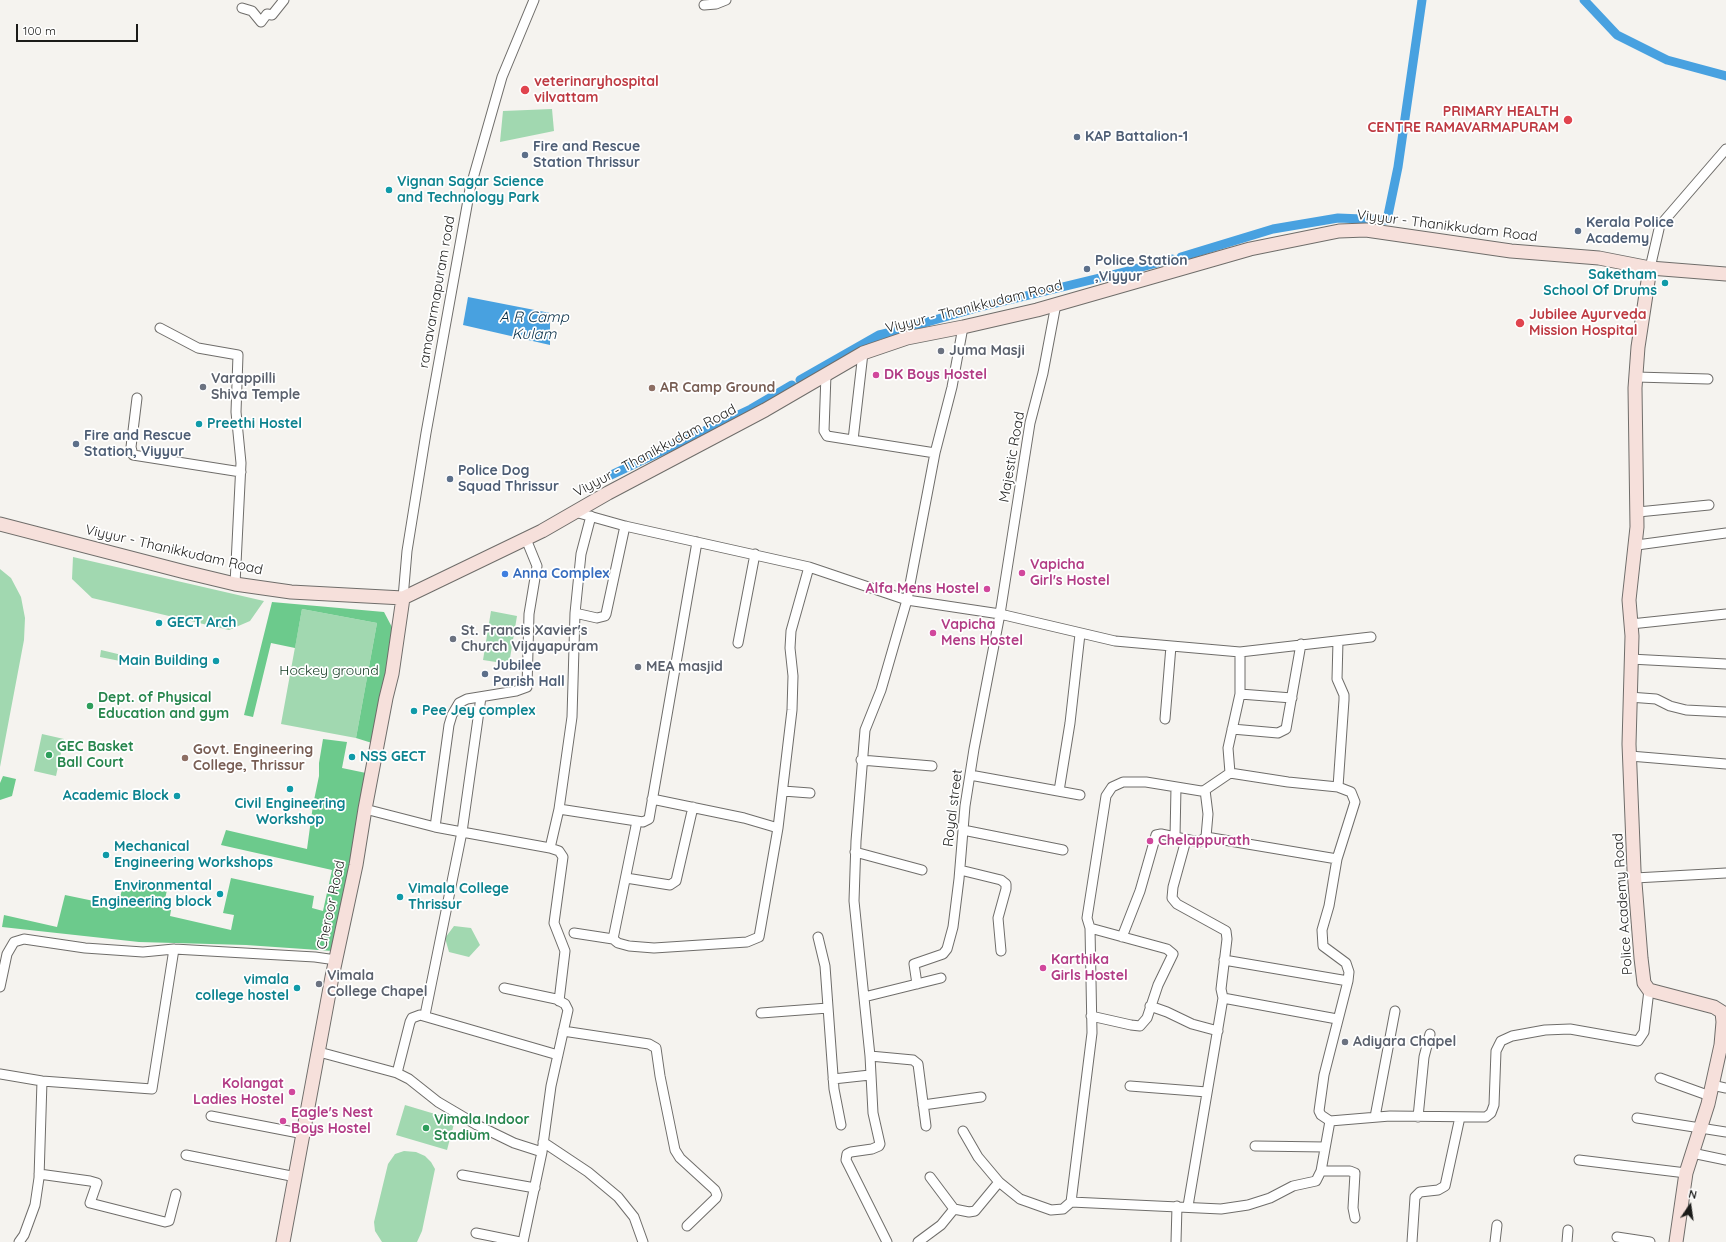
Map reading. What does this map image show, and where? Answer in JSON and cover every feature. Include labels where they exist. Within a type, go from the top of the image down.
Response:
[{"type":"main road","name":"Viyyur - Thanikkudam Road","points":[[0,524],[235,584],[285,591],[403,598],[526,539],[765,410],[863,353],[907,338],[963,327],[1056,304],[1250,249],[1338,231],[1366,230],[1511,251],[1599,258],[1650,268],[1726,274]]},
{"type":"main road","name":"Police Academy Road","points":[[1650,268],[1638,347],[1636,377],[1638,527],[1628,600],[1631,624],[1629,697],[1635,878],[1644,983],[1649,990],[1724,1010],[1721,1045],[1711,1090],[1686,1173],[1676,1242]]},
{"type":"main road","name":"Cheroor Road","points":[[283,1242],[336,960],[356,865],[386,698],[392,674],[403,598]]},
{"type":"street","points":[[242,8],[252,11],[261,22],[267,14],[272,15],[284,0]]},
{"type":"street","name":"ramavarmapuram road","points":[[403,598],[407,551],[426,433],[470,189],[502,77],[534,0]]},
{"type":"street","points":[[704,5],[716,4],[726,0]]},
{"type":"street","points":[[1650,268],[1661,225],[1726,149]]},
{"type":"street","name":"Majestic Road","points":[[1000,614],[1030,423],[1043,373],[1056,304]]},
{"type":"street","points":[[887,1242],[846,1160],[847,1154],[851,1152],[872,1149],[880,1144],[873,1113],[870,1056],[854,901],[855,852],[861,760],[865,730],[881,690],[907,600],[935,453],[952,387],[963,327]]},
{"type":"street","points":[[160,328],[198,348],[238,355],[236,412],[241,472],[235,584]]},
{"type":"street","points":[[853,440],[863,353]]},
{"type":"street","points":[[826,374],[825,434],[831,437],[935,453]]},
{"type":"street","points":[[1636,377],[1708,379]]},
{"type":"street","points":[[137,398],[131,448],[133,455],[241,472]]},
{"type":"street","points":[[1638,512],[1709,505]]},
{"type":"street","points":[[575,512],[625,526],[809,567],[907,600],[1000,614],[1115,641],[1240,652],[1371,637]]},
{"type":"street","points":[[550,848],[559,809],[572,717],[576,612],[581,554],[591,516]]},
{"type":"street","points":[[576,612],[597,618],[606,614],[625,526]]},
{"type":"street","points":[[1636,545],[1726,533]]},
{"type":"street","points":[[435,828],[450,720],[462,701],[522,690],[526,686],[529,614],[537,566],[526,539]]},
{"type":"street","points":[[559,809],[643,822],[649,819],[697,542]]},
{"type":"street","points":[[738,643],[755,554]]},
{"type":"street","points":[[574,933],[613,939],[618,943],[654,948],[747,942],[759,937],[778,828],[792,710],[793,676],[790,648],[791,631],[809,567]]},
{"type":"street","name":"Royal street","points":[[917,984],[914,964],[943,954],[947,949],[953,927],[970,775],[1000,614]]},
{"type":"street","points":[[1631,624],[1726,614]]},
{"type":"street","points":[[1059,791],[1070,723],[1080,634]]},
{"type":"street","points":[[1338,641],[1337,679],[1344,695],[1338,787]]},
{"type":"street","points":[[1232,729],[1284,732],[1288,725],[1301,644]]},
{"type":"street","points":[[1165,719],[1171,646]]},
{"type":"street","points":[[1230,773],[1228,748],[1240,694],[1240,652]]},
{"type":"street","points":[[1630,659],[1726,664]]},
{"type":"street","points":[[1240,694],[1292,698]]},
{"type":"street","points":[[425,1015],[462,832],[481,697]]},
{"type":"street","points":[[1629,697],[1656,699],[1670,706],[1686,710],[1726,712]]},
{"type":"street","points":[[1630,756],[1726,764]]},
{"type":"street","points":[[861,760],[932,766]]},
{"type":"street","points":[[963,1131],[978,1157],[999,1182],[1020,1199],[1051,1210],[1063,1210],[1071,1202],[1090,1054],[1090,928],[1087,918],[1106,796],[1112,787],[1123,782],[1146,782],[1193,791],[1205,790],[1230,773],[1280,781],[1338,787],[1351,792],[1355,802],[1338,859],[1321,940],[1323,946],[1346,963],[1349,972],[1324,1075],[1319,1108],[1321,1115],[1330,1122],[1375,1118],[1486,1118],[1491,1113],[1496,1095],[1496,1050],[1501,1041],[1512,1036],[1546,1030],[1570,1029],[1638,1041],[1644,1032],[1649,990]]},
{"type":"street","points":[[970,775],[1080,795]]},
{"type":"street","points":[[1175,837],[1176,787]]},
{"type":"street","points":[[1205,790],[1208,814],[1206,837]]},
{"type":"street","points":[[783,791],[810,793]]},
{"type":"street","points":[[652,799],[693,807],[778,828]]},
{"type":"street","points":[[626,878],[670,885],[676,881],[693,807]]},
{"type":"street","points":[[365,809],[435,828],[550,848],[559,851],[563,856],[554,923],[565,951],[559,1000]]},
{"type":"street","points":[[613,939],[636,821]]},
{"type":"street","points":[[963,830],[1063,850]]},
{"type":"street","points":[[1122,937],[1140,891],[1154,837],[1160,834],[1199,842],[1206,837],[1338,859]]},
{"type":"street","points":[[1186,840],[1173,887],[1172,898],[1177,904],[1224,929],[1227,939],[1221,989],[1223,998],[1188,1206]]},
{"type":"street","points":[[855,852],[922,870]]},
{"type":"street","points":[[960,870],[1001,880],[1006,884],[998,918],[1001,951]]},
{"type":"street","points":[[1635,878],[1726,873]]},
{"type":"street","points":[[1090,928],[1167,949],[1173,954],[1158,985],[1144,1022],[1137,1026],[1091,1016]]},
{"type":"street","points":[[0,987],[4,954],[14,942],[24,938],[85,948],[143,952],[174,949],[315,957],[336,960]]},
{"type":"street","points":[[818,938],[825,966],[833,1079],[841,1124]]},
{"type":"street","points":[[0,1074],[42,1081],[152,1089],[174,949]]},
{"type":"street","points":[[1224,960],[1348,981]]},
{"type":"street","points":[[864,997],[941,978]]},
{"type":"street","points":[[504,988],[547,996],[559,1000],[565,1004],[568,1010],[551,1086],[542,1152],[523,1242]]},
{"type":"street","points":[[1223,998],[1337,1019]]},
{"type":"street","points":[[1150,1006],[1192,1024],[1218,1031]]},
{"type":"street","points":[[761,1013],[828,1008]]},
{"type":"street","points":[[1375,1118],[1395,1011]]},
{"type":"street","points":[[397,1074],[406,1036],[412,1018],[416,1015],[425,1015],[558,1055]]},
{"type":"street","points":[[563,1031],[649,1044],[656,1048],[675,1150],[680,1158],[716,1190],[717,1195],[716,1198],[687,1226]]},
{"type":"street","points":[[1418,1117],[1424,1057],[1430,1034]]},
{"type":"street","points":[[319,1052],[410,1079],[438,1102],[477,1125],[514,1142],[542,1152]]},
{"type":"street","points":[[870,1056],[913,1060],[918,1064],[926,1126]]},
{"type":"street","points":[[833,1079],[870,1075]]},
{"type":"street","points":[[1660,1078],[1711,1090],[1726,1088]]},
{"type":"street","points":[[19,1242],[24,1235],[35,1205],[39,1174],[42,1081]]},
{"type":"street","points":[[1130,1086],[1207,1092]]},
{"type":"street","points":[[924,1105],[981,1097]]},
{"type":"street","points":[[211,1116],[304,1134]]},
{"type":"street","points":[[1412,1242],[1415,1197],[1420,1192],[1438,1190],[1445,1186],[1460,1117]]},
{"type":"street","points":[[1638,1118],[1699,1129],[1726,1132]]},
{"type":"street","points":[[1071,1202],[1188,1206],[1221,1209],[1248,1205],[1270,1198],[1293,1186],[1316,1181],[1321,1171],[1330,1122]]},
{"type":"street","points":[[543,1142],[588,1172],[618,1196],[634,1217],[643,1242]]},
{"type":"street","points":[[1255,1146],[1285,1145],[1325,1147]]},
{"type":"street","points":[[1692,1154],[1726,1160]]},
{"type":"street","points":[[186,1155],[296,1177]]},
{"type":"street","points":[[1579,1160],[1686,1173]]},
{"type":"street","points":[[1321,1171],[1350,1171],[1355,1173],[1353,1208],[1355,1218]]},
{"type":"street","points":[[39,1174],[97,1183],[90,1203],[165,1222],[169,1221],[176,1194]]},
{"type":"street","points":[[462,1175],[535,1188]]},
{"type":"street","points":[[930,1177],[954,1209],[969,1212],[975,1211],[999,1182]]},
{"type":"street","points":[[1176,1242],[1177,1206]]},
{"type":"street","points":[[918,1242],[941,1225],[954,1209]]},
{"type":"street","points":[[1495,1242],[1497,1225]]},
{"type":"street","points":[[1567,1242],[1568,1230]]},
{"type":"street","points":[[476,1233],[520,1242]]},
{"type":"street","points":[[1617,1237],[1648,1242]]},
{"type":"green space","points":[[552,109],[554,131],[500,142],[503,111]]},
{"type":"green space","points":[[73,557],[264,601],[250,621],[229,630],[92,598],[72,579]]},
{"type":"green space","points":[[0,569],[11,578],[21,597],[25,618],[24,640],[0,767]]},
{"type":"green space","points":[[272,602],[384,612],[394,631],[372,743],[356,738],[377,623],[302,609],[295,648],[271,643],[253,717],[244,715]]},
{"type":"green space","name":"Hockey ground","points":[[302,609],[377,623],[356,738],[281,724]]},
{"type":"green space","points":[[491,611],[517,616],[509,664],[483,660]]},
{"type":"green space","points":[[101,650],[122,655],[120,661],[100,657]]},
{"type":"green space","name":"GEC Basket Ball Court","points":[[42,734],[64,739],[56,776],[34,771]]},
{"type":"green space","points":[[323,739],[347,742],[342,768],[366,773],[333,951],[246,945],[139,942],[2,927],[4,915],[57,927],[65,895],[118,906],[124,881],[167,890],[163,908],[171,910],[170,916],[231,930],[234,915],[223,913],[231,878],[314,896],[312,908],[323,911],[332,870],[221,845],[226,830],[307,849],[313,805],[319,776],[319,763]]},
{"type":"green space","points":[[3,776],[16,779],[12,796],[0,800],[0,783]]},
{"type":"green space","points":[[454,926],[471,928],[480,945],[469,957],[449,952],[445,938]]},
{"type":"green space","name":"Vimala Indoor Stadium","points":[[405,1105],[455,1120],[447,1150],[396,1135]]},
{"type":"green space","points":[[404,1151],[416,1152],[425,1156],[435,1169],[422,1231],[417,1242],[382,1242],[375,1231],[374,1222],[388,1164],[395,1154]]},
{"type":"water","name":"A R Camp Kulam","points":[[468,297],[550,313],[550,345],[463,325]]},
{"type":"waterway","points":[[1181,257],[1273,229],[1338,218],[1387,220],[1398,167],[1422,0]]},
{"type":"waterway","points":[[1584,0],[1617,35],[1667,60],[1726,76]]},
{"type":"waterway","points":[[1134,269],[1172,259]]},
{"type":"waterway","points":[[910,327],[976,308],[1128,271]]},
{"type":"waterway","points":[[800,380],[879,335],[900,330]]},
{"type":"waterway","points":[[609,476],[751,409],[792,385]]},
{"type":"place","name":"veterinaryhospital vilvattam","points":[[525,90]]},
{"type":"place","name":"PRIMARY HEALTH CENTRE RAMAVARMAPURAM","points":[[1568,120]]},
{"type":"place","name":"KAP Battalion-1","points":[[1077,137]]},
{"type":"place","name":"Fire and Rescue Station Thrissur","points":[[525,155]]},
{"type":"place","name":"Vignan Sagar Science and Technology Park","points":[[389,190]]},
{"type":"place","name":"Kerala Police Academy","points":[[1578,231]]},
{"type":"place","name":"Police Station ,Viyyur","points":[[1087,269]]},
{"type":"place","name":"Saketham School Of Drums","points":[[1665,283]]},
{"type":"place","name":"Jubilee Ayurveda Mission Hospital","points":[[1520,323]]},
{"type":"place","name":"Juma Masji","points":[[941,351]]},
{"type":"place","name":"DK Boys Hostel","points":[[876,375]]},
{"type":"place","name":"Varappilli Shiva Temple","points":[[203,387]]},
{"type":"place","name":"AR Camp Ground","points":[[652,388]]},
{"type":"place","name":"Preethi Hostel","points":[[199,424]]},
{"type":"place","name":"Fire and Rescue Station, Viyyur","points":[[76,444]]},
{"type":"place","name":"Police Dog Squad Thrissur","points":[[450,479]]},
{"type":"place","name":"Vapicha Girl's Hostel","points":[[1022,573]]},
{"type":"place","name":"Anna Complex","points":[[505,574]]},
{"type":"place","name":"Alfa Mens Hostel","points":[[987,589]]},
{"type":"place","name":"GECT Arch","points":[[159,623]]},
{"type":"place","name":"Vapicha Mens Hostel","points":[[933,633]]},
{"type":"place","name":"St. Francis Xavier's Church Vijayapuram","points":[[453,639]]},
{"type":"place","name":"Main Building","points":[[216,661]]},
{"type":"place","name":"MEA masjid","points":[[638,667]]},
{"type":"place","name":"Jubilee Parish Hall","points":[[485,674]]},
{"type":"place","name":"Dept. of Physical Education and gym","points":[[90,706]]},
{"type":"place","name":"Pee Jey complex","points":[[414,711]]},
{"type":"place","name":"GEC Basket Ball Court","points":[[49,755]]},
{"type":"place","name":"NSS GECT","points":[[352,757]]},
{"type":"place","name":"Govt. Engineering College, Thrissur","points":[[185,758]]},
{"type":"place","name":"Civil Engineering Workshop","points":[[290,789]]},
{"type":"place","name":"Academic Block","points":[[177,796]]},
{"type":"place","name":"Chelappurath","points":[[1150,841]]},
{"type":"place","name":"Mechanical Engineering Workshops","points":[[106,855]]},
{"type":"place","name":"Environmental Engineering block","points":[[220,894]]},
{"type":"place","name":"Vimala College Thrissur","points":[[400,897]]},
{"type":"place","name":"Karthika Girls Hostel","points":[[1043,968]]},
{"type":"place","name":"Vimala College Chapel","points":[[319,984]]},
{"type":"place","name":"vimala college hostel","points":[[297,988]]},
{"type":"place","name":"Adiyara Chapel","points":[[1345,1042]]},
{"type":"place","name":"Kolangat Ladies Hostel","points":[[292,1092]]},
{"type":"place","name":"Eagle's Nest Boys Hostel","points":[[283,1121]]},
{"type":"place","name":"Vimala Indoor Stadium","points":[[426,1128]]}]
